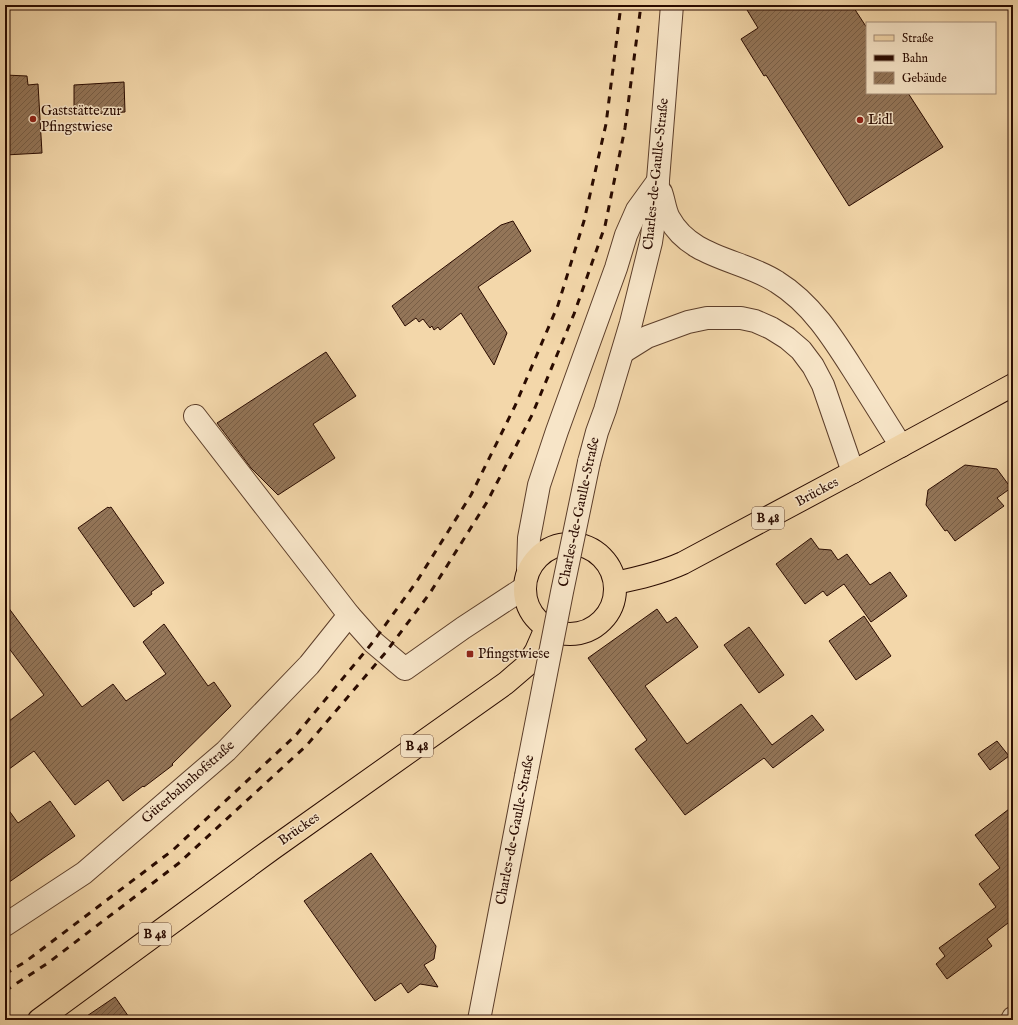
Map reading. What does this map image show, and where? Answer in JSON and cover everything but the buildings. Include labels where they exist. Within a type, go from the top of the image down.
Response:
[{"type":"main road","name":"Brückes","points":[[615,583],[646,577],[666,571],[683,563],[1013,385]]},
{"type":"main road","points":[[562,544],[577,544],[591,548],[602,557],[611,569],[615,583],[614,598],[610,611],[600,623],[588,630],[574,634],[559,633],[546,628],[529,611],[525,600],[526,578],[537,557],[548,548],[562,544]]},
{"type":"main road","name":"Brückes","points":[[39,1020],[272,849],[506,683],[527,665],[536,651],[546,628]]},
{"type":"street","name":"Charles-de-Gaulle-Straße","points":[[479,1020],[562,592],[589,462],[597,432],[623,352],[647,260],[654,222],[672,5]]},
{"type":"street","points":[[658,180],[669,217],[678,230],[691,242],[708,253],[754,270],[777,282],[799,298],[813,312],[841,350],[900,446]]},
{"type":"street","points":[[194,416],[348,615],[373,642],[405,669],[463,628],[526,578],[529,538],[539,485],[616,268],[626,235],[637,210],[658,180]]},
{"type":"street","points":[[623,352],[647,338],[688,322],[707,318],[741,318],[755,321],[771,328],[787,338],[801,350],[813,366],[823,385],[853,472]]},
{"type":"street","name":"Güterbahnhofstraße","points":[[5,924],[84,873],[226,751],[309,665],[348,615]]},
{"type":"railway","points":[[5,974],[25,962],[173,850],[296,735],[373,642],[417,581],[471,495],[515,406],[558,305],[584,221],[606,124],[621,5]]},
{"type":"railway","points":[[5,991],[48,963],[179,863],[307,745],[386,652],[430,593],[487,502],[532,415],[574,314],[605,226],[625,128],[641,5]]},
{"type":"place","name":"Gaststätte zur Pfingstwiese","points":[[33,119]]},
{"type":"place","name":"Lidl","points":[[860,120]]},
{"type":"place","name":"Pfingstwiese","points":[[470,654]]}]
